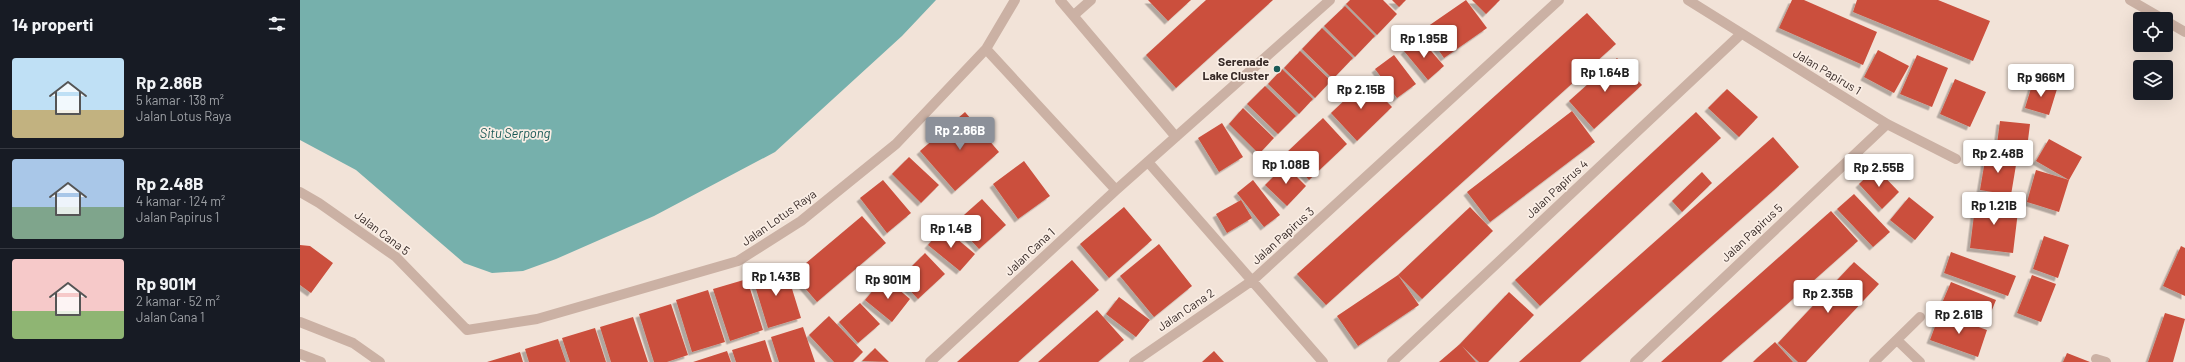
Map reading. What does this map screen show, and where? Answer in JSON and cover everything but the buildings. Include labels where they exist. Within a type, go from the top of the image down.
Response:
[{"type":"street","name":"Jalan Lotus Raya","points":[[441,305],[467,330],[537,319],[738,261],[801,221],[896,144],[986,49],[1015,0]]},
{"type":"street","points":[[1060,0],[1176,137]]},
{"type":"street","points":[[1074,15],[1091,0]]},
{"type":"street","name":"Jalan Cana 1","points":[[930,362],[1116,190],[1330,0]]},
{"type":"street","name":"Jalan Papirus 3","points":[[1253,280],[1559,0]]},
{"type":"street","name":"Jalan Papirus 1","points":[[1688,0],[1740,34],[1887,124],[1956,159]]},
{"type":"street","points":[[2130,0],[2151,12]]},
{"type":"street","points":[[2173,25],[2185,32]]},
{"type":"street","name":"Jalan Papirus 4","points":[[1392,362],[1740,34]]},
{"type":"street","points":[[986,49],[1116,190]]},
{"type":"street","name":"Jalan Papirus 5","points":[[1635,362],[1887,124]]},
{"type":"street","points":[[1148,162],[1253,280],[1323,362]]},
{"type":"street","name":"Jalan Cana 5","points":[[300,192],[319,203],[396,257],[441,305]]},
{"type":"street","name":"Jalan Cana 2","points":[[1134,362],[1253,280]]},
{"type":"street","points":[[1874,362],[1920,317]]},
{"type":"street","points":[[300,322],[353,343],[380,362]]},
{"type":"street","points":[[1897,340],[1920,362]]},
{"type":"street","points":[[300,354],[320,362]]},
{"type":"water","name":"Situ Serpong","points":[[300,0],[936,0],[902,36],[775,152],[654,216],[556,259],[523,271],[492,273],[464,263],[356,170],[300,140]]},
{"type":"place","name":"Serenade Lake Cluster","points":[[1277,69]]}]
